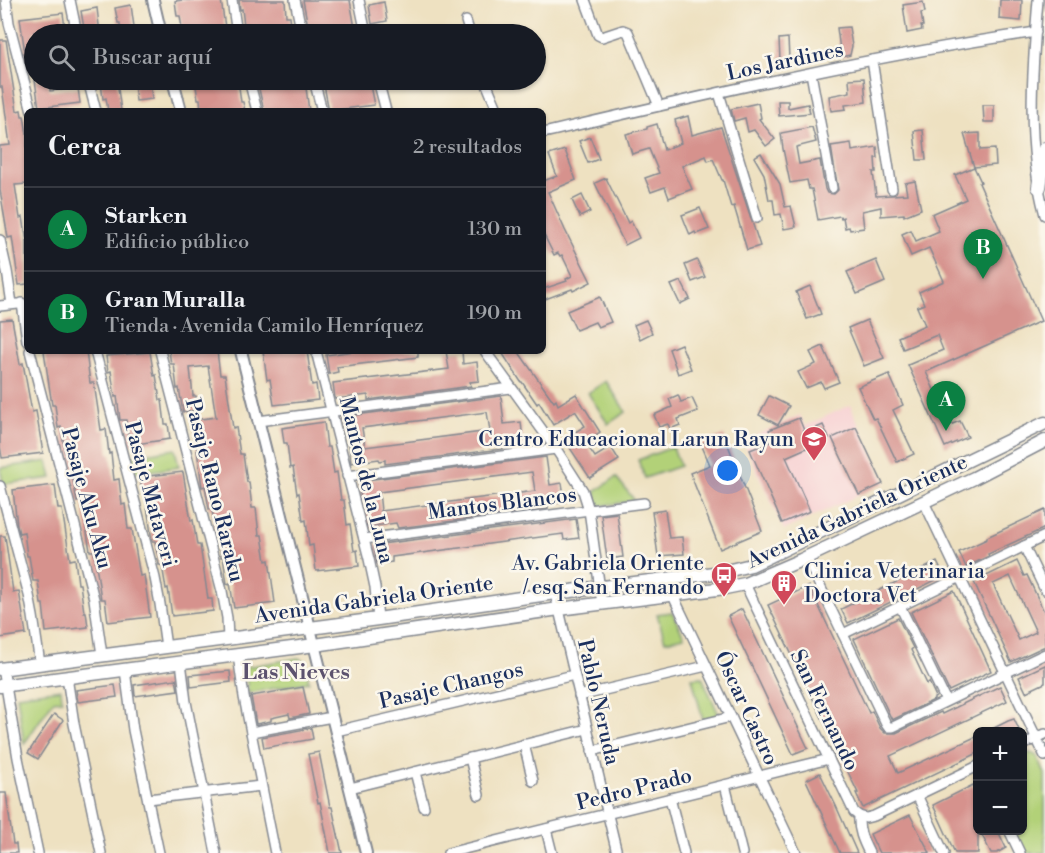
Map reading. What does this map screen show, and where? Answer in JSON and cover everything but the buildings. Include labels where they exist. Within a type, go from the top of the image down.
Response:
[{"type":"main road","points":[[1039,187],[1045,149]]},
{"type":"main road","name":"Avenida Gabriela Oriente","points":[[2,668],[722,572],[751,565],[1045,423]]},
{"type":"main road","name":"Avenida Gabriela Oriente","points":[[3,685],[315,645],[745,584],[924,502],[1045,441]]},
{"type":"street","points":[[6,0],[9,23],[24,80]]},
{"type":"street","points":[[70,0],[74,24]]},
{"type":"street","points":[[153,0],[159,24]]},
{"type":"street","points":[[232,0],[236,24]]},
{"type":"street","points":[[295,0],[300,24]]},
{"type":"street","points":[[359,0],[364,24]]},
{"type":"street","points":[[585,0],[600,37],[623,30],[627,32],[659,106]]},
{"type":"street","points":[[1038,0],[1032,70],[1031,117],[1035,162],[1045,215]]},
{"type":"street","name":"Los Jardines","points":[[546,132],[872,60],[1035,32]]},
{"type":"street","points":[[872,60],[892,189]]},
{"type":"street","points":[[811,73],[832,188]]},
{"type":"street","points":[[27,90],[31,108]]},
{"type":"street","points":[[91,90],[95,108]]},
{"type":"street","points":[[176,90],[180,108]]},
{"type":"street","points":[[252,90],[256,108]]},
{"type":"street","points":[[317,90],[321,108]]},
{"type":"street","points":[[381,90],[385,108]]},
{"type":"street","points":[[489,90],[497,108]]},
{"type":"street","points":[[719,93],[757,218]]},
{"type":"street","points":[[0,240],[7,271],[20,303],[24,325]]},
{"type":"street","points":[[0,306],[20,303]]},
{"type":"street","name":"Pasaje Aku Aku","points":[[31,354],[92,591],[102,656]]},
{"type":"street","name":"Pasaje Mataveri","points":[[96,354],[155,578],[166,647]]},
{"type":"street","name":"Pasaje Rano Raraku","points":[[161,354],[222,591],[228,639]]},
{"type":"street","points":[[242,354],[366,853]]},
{"type":"street","name":"Mantos de la Luna","points":[[317,354],[373,573],[378,619]]},
{"type":"street","points":[[487,354],[581,486],[589,510],[602,604]]},
{"type":"street","points":[[258,421],[511,388]]},
{"type":"street","points":[[347,476],[556,449]]},
{"type":"street","points":[[0,486],[31,605],[40,663]]},
{"type":"street","points":[[924,502],[1005,673],[1041,736],[1045,756]]},
{"type":"street","name":"Mantos Blancos","points":[[364,539],[644,503]]},
{"type":"street","points":[[843,634],[1045,536]]},
{"type":"street","points":[[1024,546],[1045,590]]},
{"type":"street","points":[[806,557],[888,727],[893,727],[1045,654]]},
{"type":"street","name":"Óscar Castro","points":[[665,579],[796,853]]},
{"type":"street","name":"San Fernando","points":[[745,584],[854,812],[859,816],[861,836],[868,853]]},
{"type":"street","name":"Pablo Neruda","points":[[555,593],[617,853]]},
{"type":"street","points":[[900,606],[946,701]]},
{"type":"street","points":[[238,655],[250,732],[275,853]]},
{"type":"street","points":[[181,662],[186,702],[216,853]]},
{"type":"street","points":[[579,696],[706,666]]},
{"type":"street","points":[[2,668],[3,685],[38,853]]},
{"type":"street","points":[[125,670],[133,729],[159,853]]},
{"type":"street","name":"Pasaje Changos","points":[[336,731],[574,675]]},
{"type":"street","points":[[68,677],[74,724],[101,853]]},
{"type":"street","points":[[250,732],[332,717]]},
{"type":"street","points":[[592,751],[731,717]]},
{"type":"street","points":[[350,788],[587,729]]},
{"type":"street","points":[[1027,743],[1041,736]]},
{"type":"street","points":[[524,744],[533,781]]},
{"type":"street","points":[[470,758],[479,795]]},
{"type":"street","name":"Pedro Prado","points":[[448,853],[829,759]]},
{"type":"street","points":[[859,816],[870,817],[973,768]]},
{"type":"street","points":[[416,772],[424,807]]},
{"type":"street","points":[[725,785],[742,853]]},
{"type":"street","points":[[148,799],[261,786]]},
{"type":"street","points":[[917,795],[944,853]]},
{"type":"street","points":[[670,798],[684,853]]},
{"type":"street","points":[[546,829],[552,853]]},
{"type":"street","points":[[1011,835],[1020,853]]},
{"type":"street","points":[[491,842],[494,853]]},
{"type":"shaded area","name":"Centro Educacional Larun Rayun","points":[[850,405],[885,483],[784,530],[743,441],[800,415],[805,426]]},
{"type":"green space","points":[[606,381],[626,412],[608,424],[588,393]]},
{"type":"green space","points":[[673,447],[680,466],[645,478],[638,460]]},
{"type":"green space","points":[[175,449],[179,467],[136,473],[132,456]]},
{"type":"green space","points":[[48,461],[52,478],[3,484],[0,468]]},
{"type":"green space","points":[[616,477],[635,501],[599,506],[595,492]]},
{"type":"green space","points":[[672,612],[684,637],[665,641],[657,614]]},
{"type":"green space","points":[[298,658],[305,661],[309,682],[248,693],[245,667]]},
{"type":"green space","points":[[702,677],[719,715],[703,720],[692,678]]},
{"type":"green space","points":[[61,689],[62,700],[53,701],[24,744],[17,695]]},
{"type":"green space","points":[[1027,753],[1031,753],[1037,756],[1045,774],[1045,853],[1023,853],[1014,835],[1027,835]]},
{"type":"place","name":"Gran Muralla","points":[[983,279]]},
{"type":"place","name":"Starken","points":[[946,431]]},
{"type":"place","name":"Centro Educacional Larun Rayun","points":[[814,462]]},
{"type":"place","name":"Av. Gabriela Oriente / esq. San Fernando","points":[[724,598]]},
{"type":"place","name":"Clinica Veterinaria Doctora Vet","points":[[784,606]]},
{"type":"district","name":"Las Nieves","points":[[296,671]]}]
